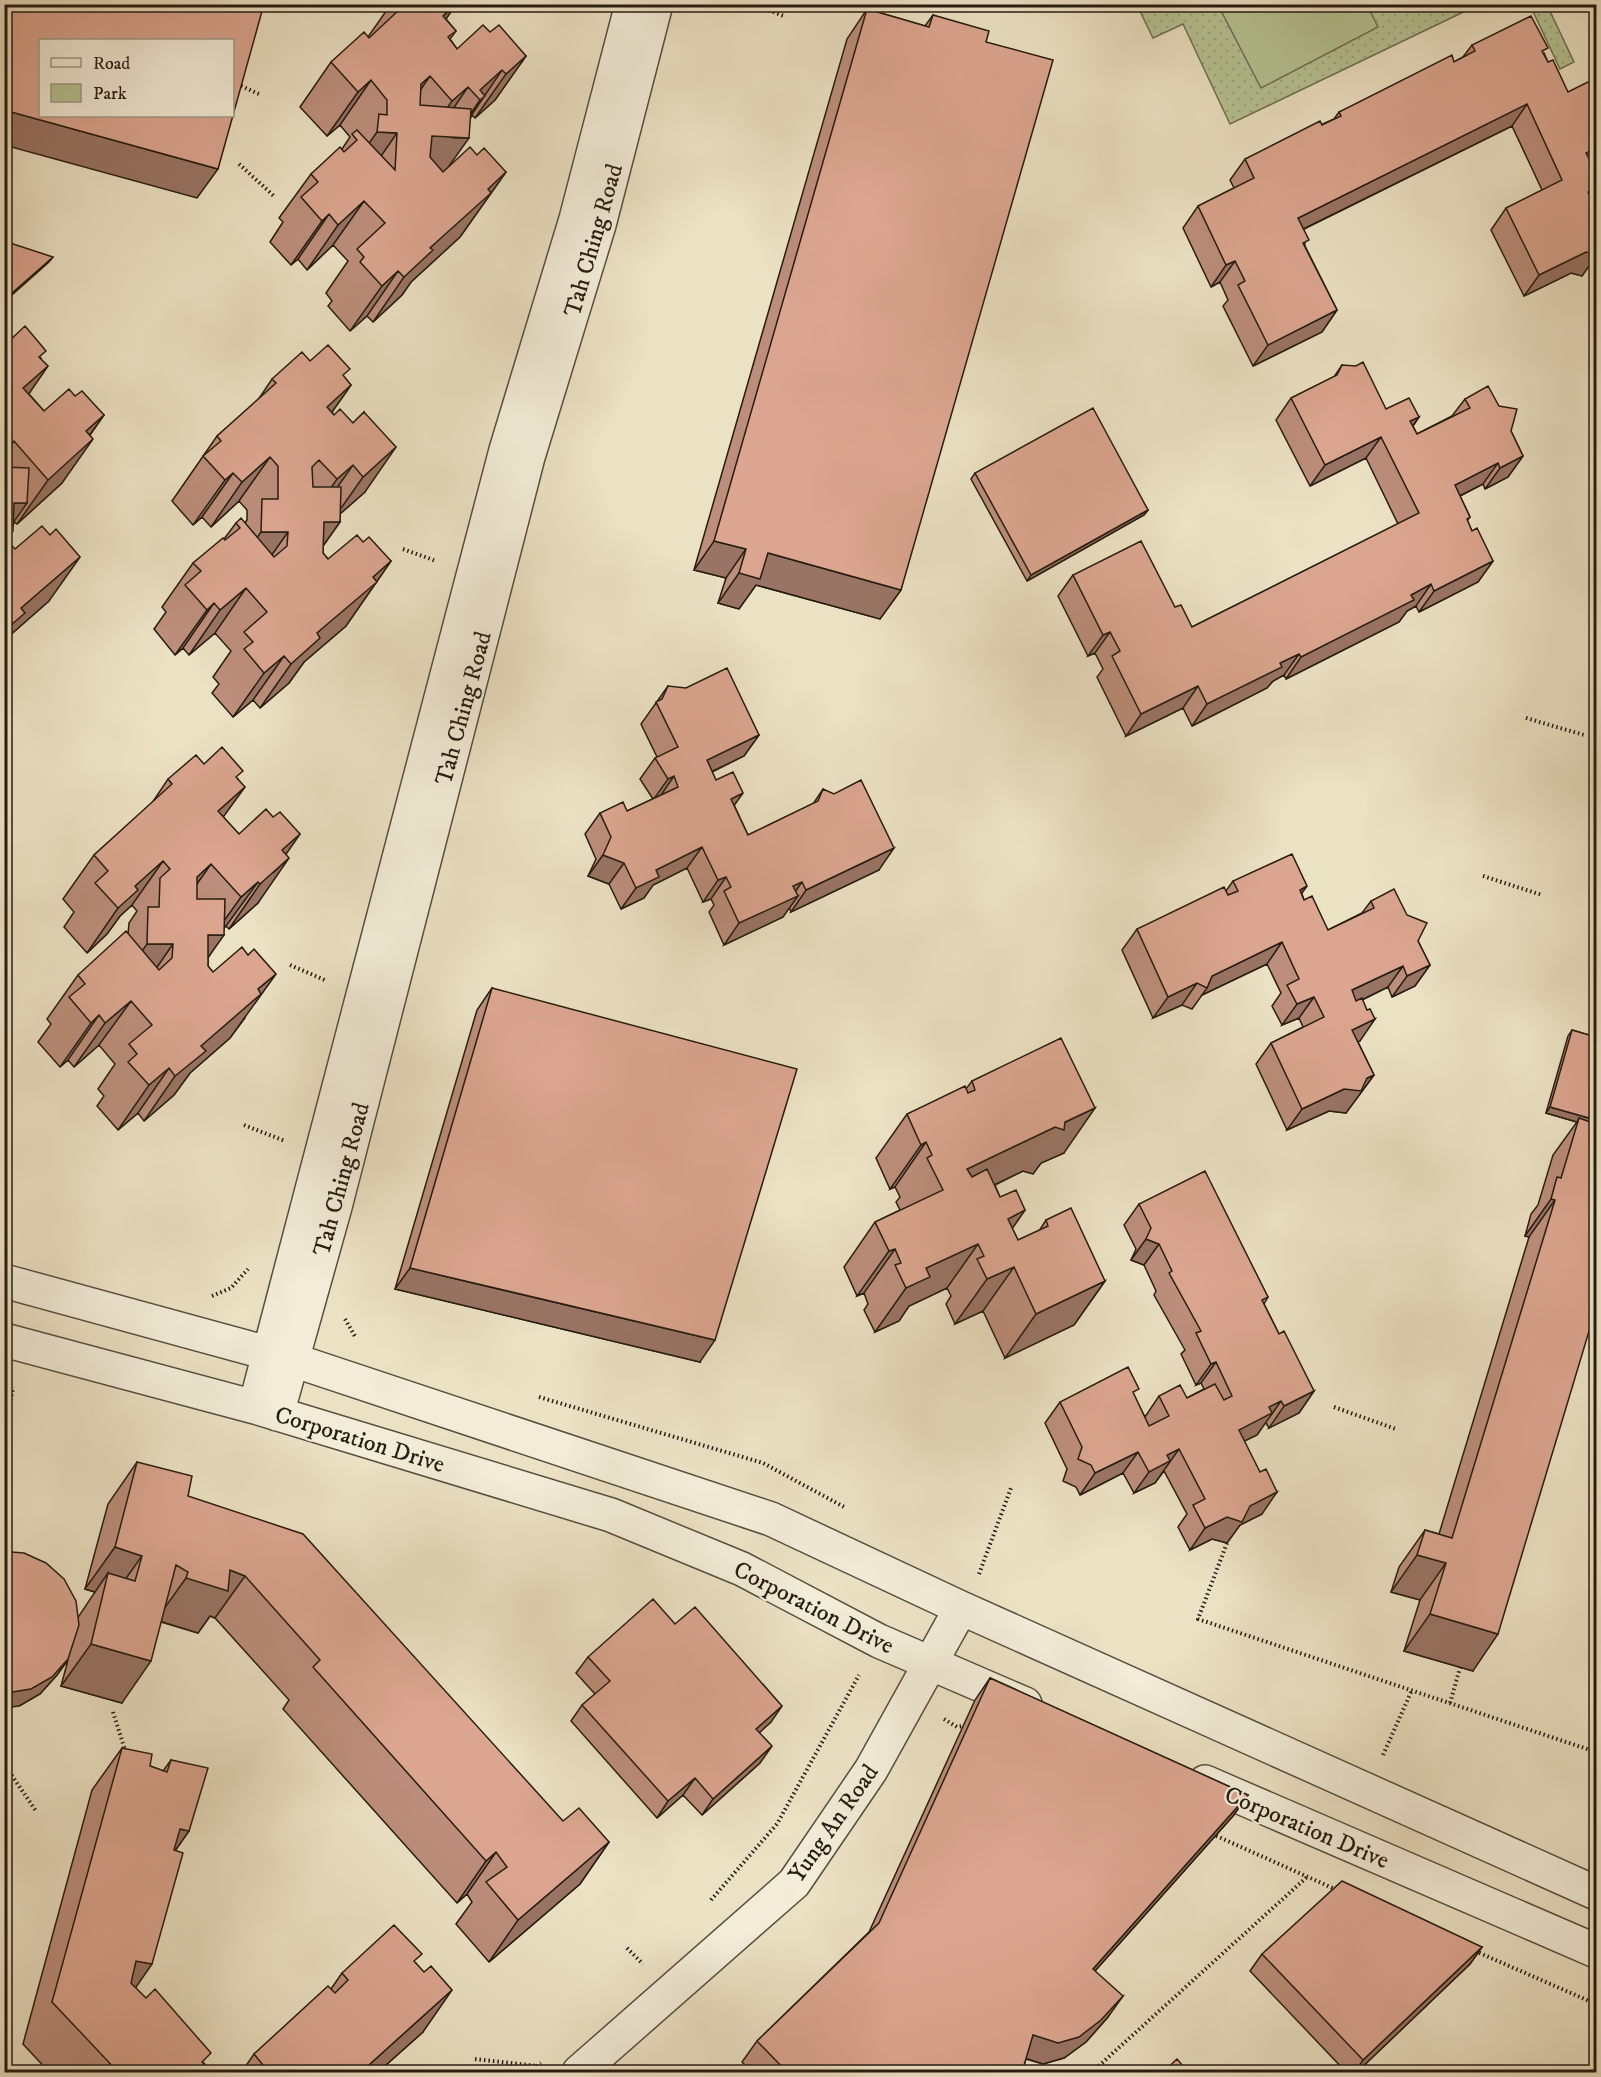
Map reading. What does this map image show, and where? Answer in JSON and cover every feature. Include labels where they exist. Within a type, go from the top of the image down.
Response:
[{"type":"street","name":"Tah Ching Road","points":[[282,1357],[348,1046],[506,450],[576,219],[632,4]]},
{"type":"street","name":"Tah Ching Road","points":[[266,1411],[528,457],[599,225],[656,4]]},
{"type":"street","points":[[4,1281],[282,1357],[771,1519],[961,1608],[1596,1893]]},
{"type":"street","name":"Corporation Drive","points":[[4,1340],[266,1411],[611,1515],[742,1569],[879,1641],[1049,1715]]},
{"type":"street","name":"Yung An Road","points":[[579,2073],[794,1883],[871,1770],[961,1608]]},
{"type":"street","name":"Corporation Drive","points":[[1179,1771],[1596,1951]]},
{"type":"path","points":[[752,4],[784,16]]},
{"type":"path","points":[[237,84],[260,94]]},
{"type":"path","points":[[239,164],[275,197]]},
{"type":"path","points":[[403,549],[419,555]]},
{"type":"path","points":[[1526,718],[1584,735]]},
{"type":"path","points":[[1483,876],[1542,895]]},
{"type":"path","points":[[290,965],[332,982]]},
{"type":"path","points":[[244,1125],[288,1142]]},
{"type":"path","points":[[206,1294],[212,1296],[231,1288],[246,1274],[249,1266]]},
{"type":"path","points":[[341,1310],[358,1341]]},
{"type":"path","points":[[6,1427],[13,1387]]},
{"type":"path","points":[[1334,1407],[1396,1430]]},
{"type":"path","points":[[976,1579],[1011,1488]]},
{"type":"path","points":[[1227,1543],[1198,1619],[1596,1752]]},
{"type":"path","points":[[777,1824],[863,1668]]},
{"type":"path","points":[[1450,1703],[1460,1668]]},
{"type":"path","points":[[1367,1791],[1412,1690]]},
{"type":"path","points":[[113,1712],[125,1750]]},
{"type":"path","points":[[957,1727],[975,1723]]},
{"type":"path","points":[[4,1764],[36,1811]]},
{"type":"path","points":[[1205,1831],[1345,1894]]},
{"type":"path","points":[[1092,2073],[1307,1877]]},
{"type":"path","points":[[627,1948],[645,1967]]},
{"type":"path","points":[[1470,1949],[1596,2004]]},
{"type":"path","points":[[475,2060],[537,2066]]},
{"type":"green space","points":[[1137,5],[1478,5],[1230,124],[1183,24],[1153,38]]},
{"type":"green space","points":[[1218,5],[1367,5],[1378,27],[1261,88]]},
{"type":"green space","points":[[1530,5],[1547,5],[1574,62],[1560,69]]},
{"type":"building","points":[[4,4],[264,4],[234,112],[234,39],[39,39],[39,117],[232,117],[218,169],[4,110]]},
{"type":"building","points":[[394,4],[455,4],[443,16],[456,31],[448,37],[457,49],[483,25],[490,32],[499,25],[526,56],[506,74],[502,70],[480,90],[485,96],[480,100],[468,87],[452,101],[430,76],[421,84],[420,105],[471,109],[469,138],[432,136],[430,157],[443,172],[470,147],[477,155],[484,148],[506,172],[488,189],[491,193],[430,248],[433,250],[404,277],[398,271],[382,286],[360,262],[364,257],[357,249],[385,223],[364,201],[338,225],[329,214],[322,221],[301,197],[318,182],[311,174],[340,147],[344,152],[357,140],[352,134],[357,130],[395,170],[397,133],[377,132],[379,114],[387,115],[387,100],[371,80],[358,92],[331,62],[364,32],[369,38],[399,10]]},
{"type":"building","points":[[867,9],[929,27],[933,15],[989,31],[986,42],[1053,60],[901,590],[768,553],[760,579],[739,573],[746,549],[714,541]]},
{"type":"building","points":[[1531,16],[1548,48],[1542,51],[1548,62],[1553,60],[1568,92],[1596,78],[1596,148],[1586,153],[1593,166],[1596,164],[1596,188],[1588,192],[1596,209],[1596,254],[1586,252],[1539,275],[1506,208],[1562,180],[1527,104],[1298,218],[1309,240],[1303,243],[1337,310],[1268,345],[1238,285],[1245,281],[1235,261],[1226,265],[1198,206],[1254,178],[1245,159],[1320,121],[1322,125],[1341,116],[1339,112],[1452,55],[1454,62],[1475,51],[1472,45]]},
{"type":"building","points":[[4,241],[53,257],[4,300]]},
{"type":"building","points":[[25,326],[46,351],[39,357],[48,366],[23,388],[44,411],[69,389],[75,396],[82,391],[104,415],[86,431],[93,439],[48,480],[14,441],[4,450],[4,340],[7,343]]},
{"type":"building","points":[[328,345],[350,369],[343,375],[351,385],[327,407],[334,415],[340,409],[353,423],[364,412],[396,447],[363,477],[353,465],[337,479],[319,460],[312,467],[313,487],[341,487],[340,522],[324,522],[323,553],[328,559],[357,535],[363,542],[369,537],[391,561],[373,577],[377,582],[317,633],[320,638],[291,664],[284,656],[264,673],[244,649],[253,642],[244,632],[267,612],[246,588],[220,610],[214,603],[207,610],[185,585],[201,571],[193,563],[223,538],[225,540],[240,528],[236,523],[241,518],[274,557],[287,546],[288,532],[261,532],[262,499],[278,499],[278,466],[270,457],[242,482],[233,473],[225,480],[203,456],[221,441],[217,436],[276,383],[272,379],[302,352],[310,361]]},
{"type":"building","points":[[1363,362],[1386,409],[1409,398],[1419,417],[1410,421],[1417,434],[1470,408],[1465,399],[1488,386],[1499,406],[1517,409],[1511,431],[1523,456],[1500,468],[1498,463],[1455,485],[1470,517],[1467,519],[1472,531],[1477,528],[1493,561],[1434,591],[1431,584],[1411,595],[1414,600],[1301,657],[1299,654],[1280,663],[1282,667],[1207,704],[1198,686],[1141,714],[1112,656],[1120,651],[1110,632],[1103,635],[1073,575],[1141,541],[1175,607],[1181,605],[1192,627],[1419,513],[1381,437],[1325,465],[1291,398],[1337,375],[1342,365],[1356,366]]},
{"type":"building","points":[[1093,408],[1148,510],[1031,575],[975,473]]},
{"type":"building","points":[[4,467],[29,468],[27,503],[14,503],[13,531],[5,538],[15,549],[42,526],[50,535],[56,529],[80,557],[21,608],[25,613],[4,631]]},
{"type":"building","points":[[727,668],[759,735],[707,760],[716,780],[733,772],[743,793],[731,799],[748,835],[818,801],[823,789],[834,794],[861,780],[894,848],[806,890],[802,882],[793,886],[798,896],[739,923],[724,891],[731,887],[726,877],[718,880],[702,847],[656,870],[659,877],[636,888],[624,863],[603,855],[611,837],[600,813],[623,802],[627,811],[678,787],[674,776],[668,779],[655,758],[678,747],[656,702],[662,699],[668,686],[686,688]]},
{"type":"building","points":[[222,747],[243,771],[236,777],[245,787],[218,811],[239,834],[266,809],[273,817],[280,812],[300,834],[282,850],[289,858],[260,884],[258,882],[241,897],[211,864],[197,877],[197,899],[225,899],[224,935],[208,935],[208,966],[213,972],[242,947],[248,955],[254,949],[276,974],[258,989],[261,994],[201,1046],[206,1051],[175,1076],[169,1068],[149,1085],[128,1062],[137,1054],[129,1044],[152,1025],[131,1001],[105,1023],[99,1015],[91,1023],[69,997],[85,984],[78,975],[126,931],[159,970],[172,958],[173,944],[147,944],[148,907],[159,907],[160,878],[170,869],[163,861],[135,886],[138,890],[118,908],[95,883],[108,871],[94,855],[172,784],[168,779],[196,755],[204,764]]},
{"type":"building","points":[[1292,854],[1307,886],[1300,890],[1304,900],[1312,896],[1328,930],[1374,908],[1371,901],[1394,889],[1407,915],[1427,923],[1418,941],[1430,965],[1407,976],[1403,966],[1352,990],[1356,1001],[1362,998],[1367,1010],[1370,1009],[1375,1019],[1352,1030],[1374,1075],[1367,1078],[1361,1091],[1344,1089],[1302,1109],[1271,1043],[1324,1017],[1314,997],[1297,1004],[1287,985],[1299,979],[1282,942],[1212,976],[1207,988],[1197,983],[1168,997],[1137,929],[1224,887],[1228,895],[1238,891],[1233,881]]},
{"type":"building","points":[[492,988],[797,1069],[715,1340],[410,1268]]},
{"type":"building","points":[[1572,1030],[1596,1037],[1596,1120],[1550,1107]]},
{"type":"building","points":[[1061,1038],[1095,1108],[1065,1122],[1064,1130],[1055,1127],[967,1169],[972,1177],[987,1169],[1000,1197],[1016,1190],[1025,1210],[1008,1219],[1018,1240],[1048,1226],[1046,1220],[1071,1208],[1105,1281],[1036,1314],[1014,1267],[987,1279],[977,1259],[984,1256],[978,1244],[926,1268],[930,1277],[906,1288],[895,1265],[901,1263],[895,1249],[889,1251],[875,1222],[943,1190],[927,1158],[932,1155],[926,1142],[921,1145],[907,1114],[965,1086],[968,1093],[975,1090],[972,1081]]},
{"type":"building","points":[[1579,1118],[1596,1124],[1596,1308],[1498,1634],[1430,1614],[1446,1563],[1417,1555],[1425,1530],[1452,1538],[1555,1200],[1551,1199],[1557,1177],[1561,1178]]},
{"type":"building","points":[[1205,1171],[1268,1297],[1262,1300],[1279,1334],[1284,1331],[1314,1391],[1284,1406],[1281,1401],[1269,1407],[1272,1413],[1239,1430],[1260,1472],[1266,1469],[1277,1492],[1250,1506],[1242,1522],[1227,1517],[1205,1528],[1193,1505],[1205,1499],[1179,1449],[1167,1455],[1170,1461],[1149,1472],[1138,1452],[1095,1473],[1091,1465],[1078,1459],[1082,1447],[1060,1402],[1128,1367],[1139,1389],[1133,1392],[1149,1426],[1169,1416],[1159,1396],[1180,1385],[1187,1398],[1215,1384],[1224,1400],[1232,1396],[1216,1362],[1211,1364],[1196,1333],[1201,1331],[1169,1273],[1172,1271],[1159,1244],[1146,1239],[1151,1228],[1139,1204]]},
{"type":"building","points":[[137,1462],[192,1476],[188,1496],[303,1534],[563,1821],[579,1808],[609,1842],[518,1920],[486,1882],[507,1867],[496,1852],[486,1861],[313,1667],[320,1660],[245,1576],[230,1570],[228,1591],[186,1578],[188,1572],[176,1565],[151,1661],[91,1644],[108,1573],[135,1581],[142,1556],[115,1547]]},
{"type":"building","points":[[4,1553],[24,1553],[46,1563],[64,1579],[76,1601],[79,1625],[68,1659],[52,1677],[31,1689],[4,1693]]},
{"type":"building","points":[[653,1599],[675,1624],[695,1607],[782,1706],[756,1729],[772,1746],[713,1799],[695,1778],[668,1801],[582,1705],[610,1681],[588,1657]]},
{"type":"building","points":[[990,1678],[1248,1795],[1093,1969],[1123,1996],[1101,2020],[1079,2037],[1058,2043],[1033,2035],[1023,2073],[788,2073],[757,2041],[879,1923]]},
{"type":"building","points":[[122,1748],[152,1754],[150,1766],[167,1772],[171,1760],[208,1768],[189,1831],[180,1829],[174,1850],[183,1853],[152,1964],[136,1961],[131,1983],[146,1998],[155,1989],[211,2053],[202,2062],[213,2073],[119,2073],[52,2002]]},
{"type":"building","points":[[1342,1881],[1482,1947],[1363,2060],[1262,1954]]},
{"type":"building","points":[[394,1925],[422,1954],[414,1961],[424,1972],[431,1966],[452,1990],[360,2073],[255,2073],[263,2065],[254,2054],[328,1986],[335,1993],[348,1980],[342,1973]]},
{"type":"building","points":[[1177,2059],[1189,2073],[1162,2073]]}]
